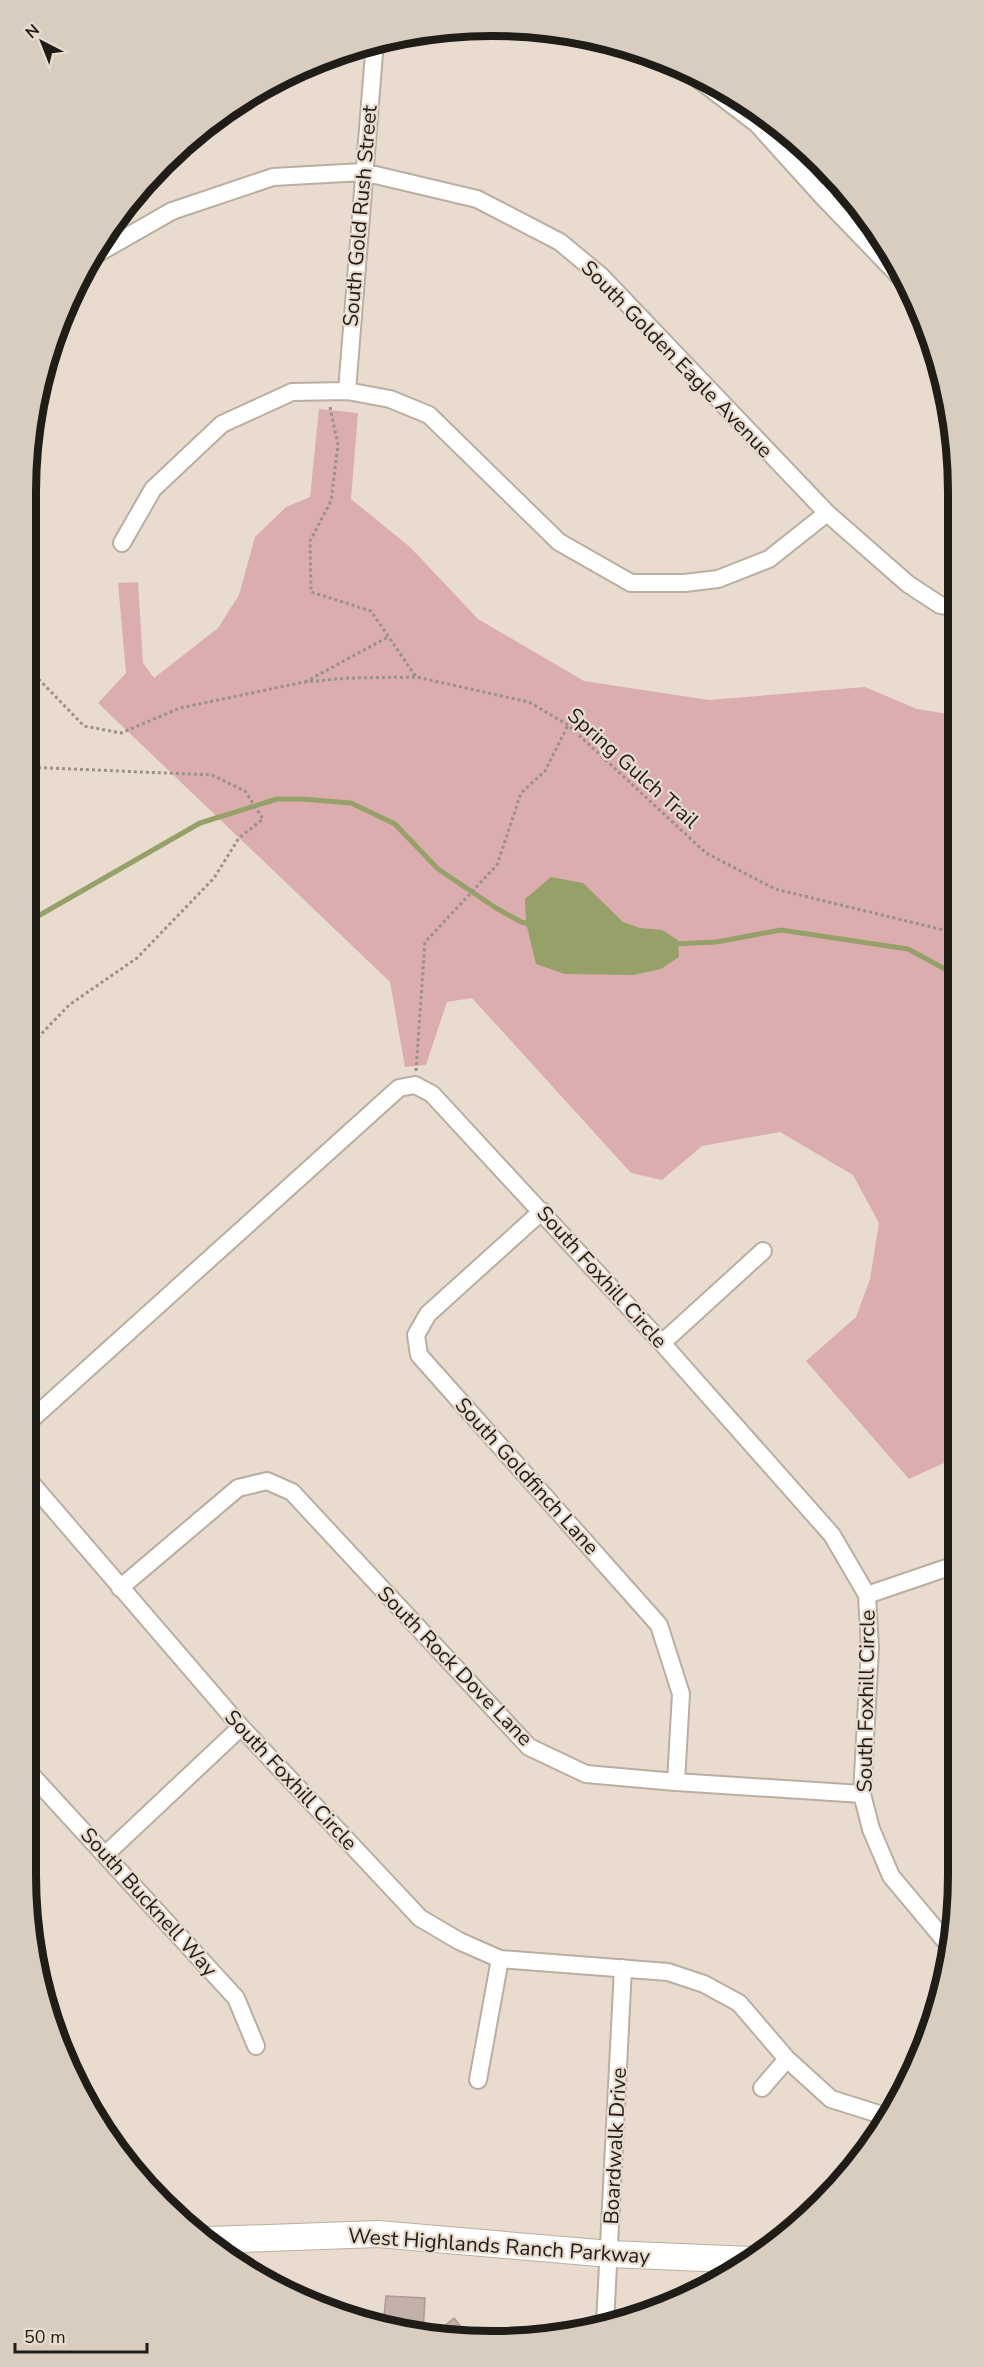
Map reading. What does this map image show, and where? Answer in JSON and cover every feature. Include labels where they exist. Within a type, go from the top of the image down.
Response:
[{"type":"main road","name":"West Highlands Ranch Parkway","points":[[218,2240],[378,2234],[610,2253],[737,2259]]},
{"type":"street","name":"South Gold Rush Street","points":[[347,391],[374,52]]},
{"type":"street","points":[[730,103],[757,124],[886,262]]},
{"type":"street","name":"South Golden Eagle Avenue","points":[[107,248],[172,211],[273,177],[363,172],[477,200],[560,242],[601,276],[827,513],[908,584],[940,604],[948,606]]},
{"type":"street","points":[[822,196],[831,187]]},
{"type":"street","points":[[122,543],[153,489],[222,424],[292,392],[347,391],[390,399],[429,415],[559,542],[631,583],[685,583],[718,579],[769,559],[827,513]]},
{"type":"street","points":[[36,1416],[399,1088],[415,1085]]},
{"type":"street","name":"South Foxhill Circle","points":[[415,1085],[432,1094],[542,1211],[832,1535],[867,1595],[870,1648],[862,1794],[871,1829],[891,1876],[943,1939]]},
{"type":"street","name":"South Goldfinch Lane","points":[[542,1211],[428,1314],[416,1335],[419,1355],[659,1625],[681,1694],[676,1782]]},
{"type":"street","points":[[662,1343],[763,1251]]},
{"type":"street","name":"South Rock Dove Lane","points":[[120,1588],[238,1488],[267,1481],[292,1492],[529,1747],[586,1774],[862,1794]]},
{"type":"street","name":"South Foxhill Circle","points":[[36,1489],[241,1727],[420,1918],[459,1941],[500,1959],[623,1968],[677,1975],[704,1984],[739,2003],[787,2059],[831,2099],[880,2114]]},
{"type":"street","points":[[867,1595],[948,1567]]},
{"type":"street","points":[[106,1854],[241,1727]]},
{"type":"street","name":"South Bucknell Way","points":[[36,1780],[236,1998],[256,2046]]},
{"type":"street","points":[[478,2080],[500,1959]]},
{"type":"street","name":"Boardwalk Drive","points":[[606,2316],[623,1968]]},
{"type":"street","points":[[762,2088],[787,2059]]},
{"type":"path","points":[[326,392],[338,445],[331,501],[310,541],[311,592],[370,611],[416,677]]},
{"type":"path","points":[[304,682],[388,637]]},
{"type":"path","name":"Spring Gulch Trail","points":[[36,676],[84,726],[121,733],[180,708],[304,682],[349,678],[416,677],[529,702],[568,725],[706,853],[775,890],[948,931]]},
{"type":"path","points":[[415,1085],[425,942],[496,865],[521,793],[545,771],[568,725]]},
{"type":"path","points":[[36,767],[212,775],[245,791],[263,819],[239,838],[214,878],[137,958],[69,1005],[36,1040]]},
{"type":"shaded area","points":[[319,409],[358,413],[351,499],[410,547],[478,619],[584,681],[709,700],[865,687],[917,709],[948,714],[948,1461],[909,1479],[806,1361],[856,1317],[870,1279],[879,1223],[853,1175],[780,1132],[702,1146],[662,1180],[631,1173],[472,998],[447,1002],[426,1065],[405,1067],[390,982],[98,703],[126,673],[118,583],[138,582],[143,663],[154,678],[218,628],[239,595],[255,537],[286,507],[310,497]]},
{"type":"shaded area","points":[[551,877],[583,883],[623,922],[640,928],[662,930],[678,940],[679,957],[661,969],[633,975],[565,974],[536,964],[526,923],[525,899]]},
{"type":"building","points":[[386,2296],[425,2298],[423,2326],[384,2317]]},
{"type":"building","points":[[454,2318],[463,2330],[462,2330],[442,2328]]},
{"type":"waterway","points":[[36,917],[200,823],[277,799],[301,799],[351,803],[395,824],[438,869],[496,908],[521,922],[533,925]]},
{"type":"waterway","points":[[673,944],[716,942],[781,930],[908,949],[948,971]]}]
